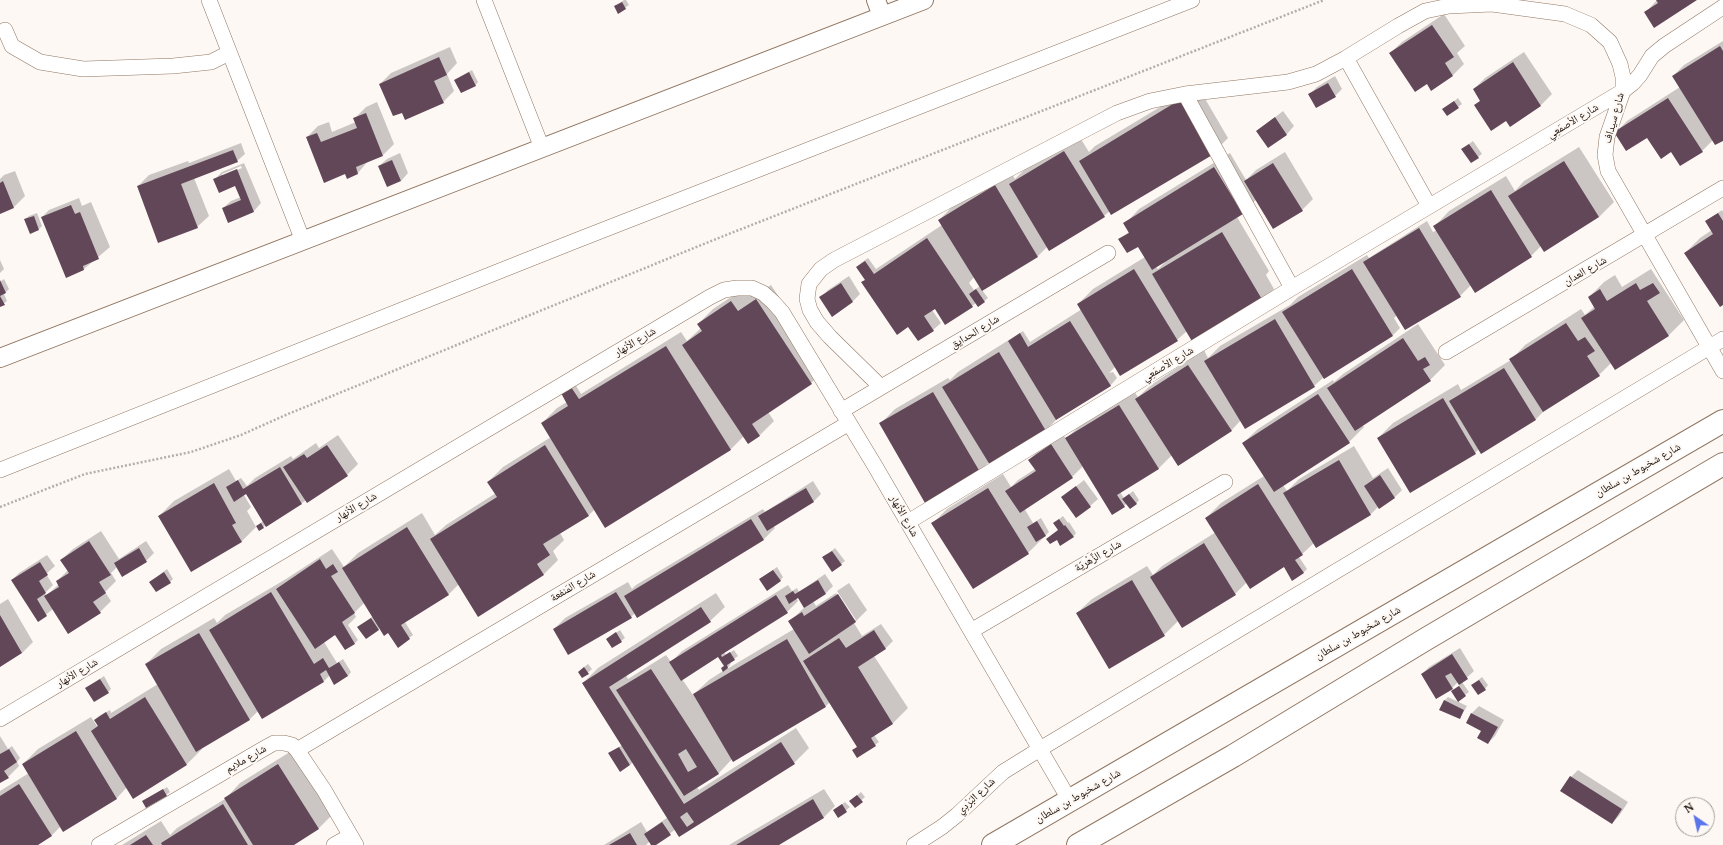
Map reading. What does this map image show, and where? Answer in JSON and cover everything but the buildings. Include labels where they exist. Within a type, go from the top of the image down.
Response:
[{"type":"main road","name":"شارع شخبوط بن سلطان","points":[[993,845],[1723,421]]},
{"type":"main road","points":[[1078,845],[1232,756],[1432,635],[1723,464]]},
{"type":"street","points":[[209,0],[303,241]]},
{"type":"street","points":[[484,0],[542,148]]},
{"type":"street","points":[[0,358],[542,148],[879,8],[924,0]]},
{"type":"street","points":[[0,470],[567,244],[1192,0]]},
{"type":"street","name":"شارع سيداف","points":[[881,387],[830,337],[817,322],[810,310],[807,299],[809,284],[821,269],[834,260],[1117,113],[1150,101],[1185,94],[1288,82],[1316,74],[1425,11],[1450,6],[1492,4],[1565,14],[1591,25],[1610,42],[1620,64],[1623,77],[1623,91],[1607,137],[1605,155],[1608,171],[1723,371]]},
{"type":"street","name":"شارع الأصمَعِي","points":[[908,522],[1292,288],[1623,91],[1640,75],[1652,56],[1660,49],[1723,7]]},
{"type":"street","points":[[5,30],[12,46],[40,62],[83,69],[173,66],[211,62],[229,53]]},
{"type":"street","points":[[1346,58],[1429,206]]},
{"type":"street","points":[[1185,94],[1292,288]]},
{"type":"street","name":"شارع العدان","points":[[1446,352],[1645,236],[1723,188]]},
{"type":"street","name":"شارع الحدايق","points":[[845,417],[881,387],[1108,253]]},
{"type":"street","name":"شارع الأنهار","points":[[0,719],[703,301],[724,290],[752,288],[763,293],[782,312],[908,522],[1070,801]]},
{"type":"street","name":"شارع البَرْدِي","points":[[914,845],[942,827],[957,815],[1003,772],[1040,748],[1723,339]]},
{"type":"street","name":"شارع المَنفعة","points":[[297,750],[845,417]]},
{"type":"street","name":"شارع الزَّهْريّة","points":[[971,631],[1226,482]]},
{"type":"street","name":"شارع ملايم","points":[[99,845],[274,743],[292,745],[297,750]]},
{"type":"street","points":[[297,750],[353,840],[334,845]]},
{"type":"path","points":[[0,507],[85,474],[191,452],[241,436],[288,414],[716,239],[1324,0]]}]
